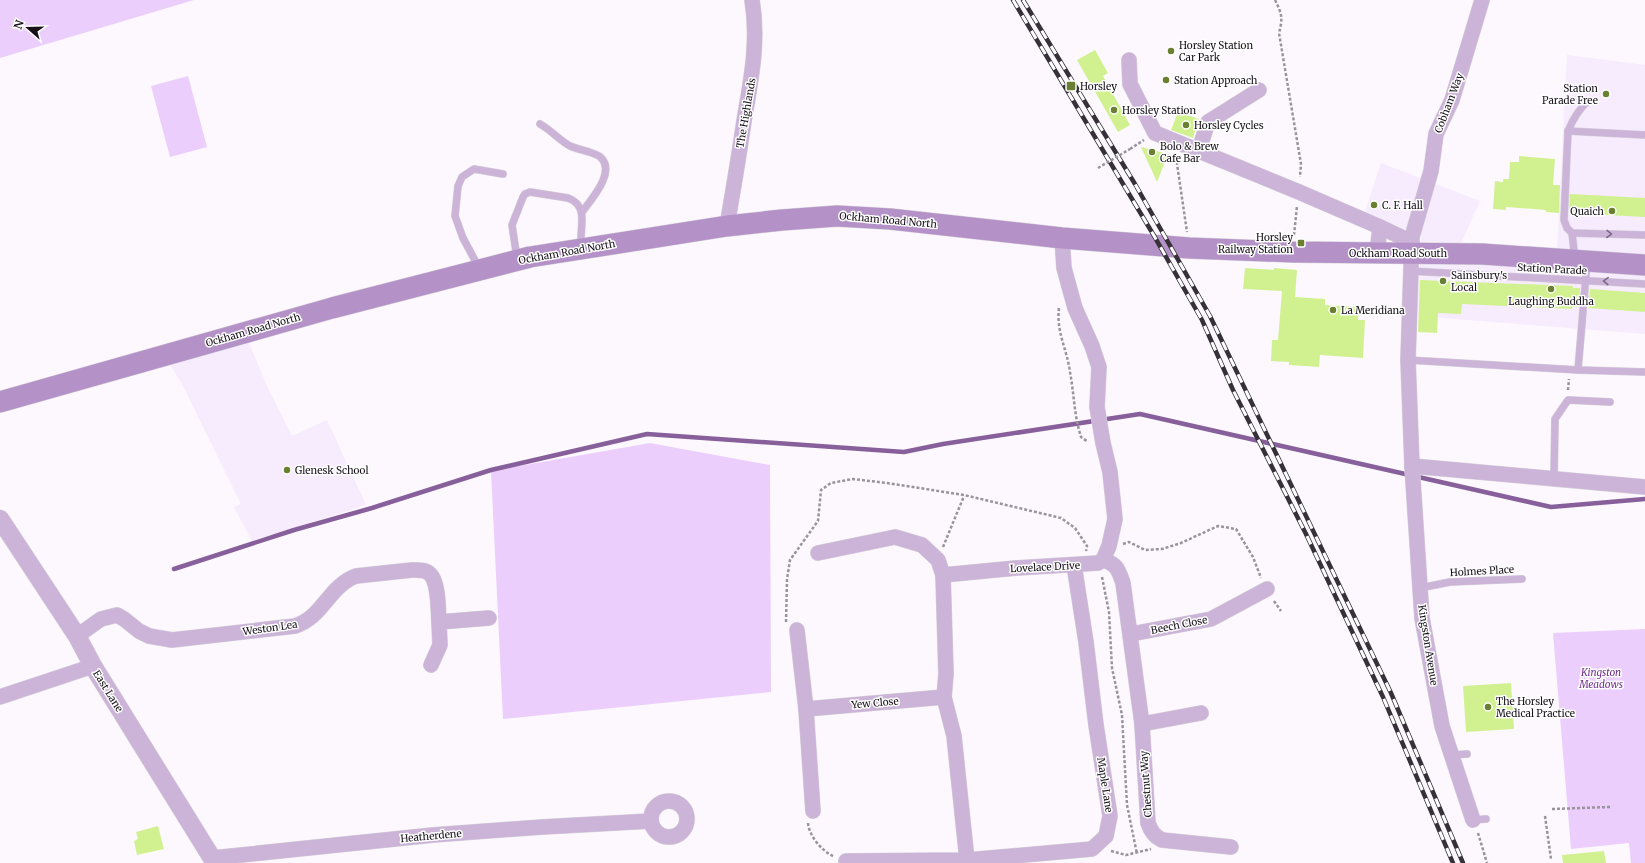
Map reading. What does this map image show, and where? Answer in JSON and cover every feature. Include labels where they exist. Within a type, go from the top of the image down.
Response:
[{"type":"main road","name":"Ockham Road North","points":[[0,402],[332,308],[517,260],[727,226],[837,216],[890,219],[1150,246]]},
{"type":"main road","name":"Ockham Road South","points":[[1150,246],[1293,252],[1376,253],[1411,256],[1482,254],[1583,267],[1645,264]]},
{"type":"street","name":"The Highlands","points":[[727,226],[753,68],[756,41],[752,0]]},
{"type":"street","name":"Cobham Way","points":[[1411,256],[1431,170],[1436,134],[1452,100],[1482,0]]},
{"type":"street","points":[[1129,60],[1130,84],[1155,133],[1380,226],[1411,256]]},
{"type":"street","points":[[1199,150],[1208,122],[1259,90]]},
{"type":"street","points":[[1376,253],[1380,226]]},
{"type":"street","points":[[1062,238],[1064,268],[1075,308],[1092,346],[1099,368],[1098,411],[1110,472],[1115,519],[1109,546],[1102,559]]},
{"type":"street","name":"Kingston Avenue","points":[[1411,256],[1408,360],[1412,466],[1422,618],[1442,726],[1452,755],[1480,819]]},
{"type":"street","points":[[1412,466],[1645,487]]},
{"type":"street","name":"East Lane","points":[[0,519],[77,636],[92,666],[214,860]]},
{"type":"street","points":[[818,553],[895,537],[922,545],[938,560],[943,575],[946,674],[944,697],[954,736],[967,860]]},
{"type":"street","name":"Lovelace Drive","points":[[943,575],[1016,568],[1078,565],[1102,559]]},
{"type":"street","name":"Chestnut Way","points":[[1102,559],[1111,562],[1118,568],[1123,583],[1142,724],[1148,823],[1155,836],[1162,840],[1231,847]]},
{"type":"street","name":"Maple Lane","points":[[1078,565],[1096,725],[1110,816],[1106,836],[1098,845]]},
{"type":"street","name":"Weston Lea","points":[[77,636],[101,619],[117,615],[139,631],[149,636],[172,640],[295,626],[302,624],[315,615],[333,592],[347,580],[356,576],[421,570],[429,573],[434,580],[436,590],[440,645],[431,665]]},
{"type":"street","name":"Beech Close","points":[[1131,634],[1211,619],[1267,589]]},
{"type":"street","points":[[438,622],[489,618]]},
{"type":"street","points":[[797,630],[806,709],[813,811]]},
{"type":"street","points":[[0,697],[92,666]]},
{"type":"street","name":"Yew Close","points":[[806,709],[944,697]]},
{"type":"street","points":[[1142,724],[1201,713]]},
{"type":"street","name":"Heatherdene","points":[[214,860],[433,835],[542,826],[651,821]]},
{"type":"street","points":[[846,861],[967,860],[1092,849],[1098,845]]},
{"type":"lane","points":[[1578,370],[1583,267],[1572,233],[1567,228],[1564,220],[1568,131],[1572,120],[1588,101]]},
{"type":"lane","points":[[540,124],[554,132],[570,145],[601,157],[604,162],[604,178],[601,186],[582,212]]},
{"type":"lane","points":[[1568,131],[1645,135]]},
{"type":"lane","points":[[480,270],[458,226],[455,216],[458,186],[462,177],[474,169],[503,174]]},
{"type":"lane","points":[[517,260],[512,225],[525,194],[530,192],[568,198],[580,206],[582,212],[580,239],[581,249]]},
{"type":"lane","points":[[1572,233],[1645,235]]},
{"type":"lane","name":"Station Parade","points":[[1583,267],[1645,284]]},
{"type":"lane","points":[[1408,360],[1569,370],[1645,372]]},
{"type":"lane","points":[[1554,479],[1555,419],[1568,400],[1610,402]]},
{"type":"lane","name":"Holmes Place","points":[[1420,588],[1450,582],[1522,579]]},
{"type":"lane","points":[[1452,755],[1467,754]]},
{"type":"path","points":[[1275,0],[1282,14],[1279,33],[1301,164],[1293,252]]},
{"type":"path","points":[[1174,141],[1189,248]]},
{"type":"path","points":[[1098,168],[1130,149]]},
{"type":"path","points":[[1059,306],[1058,313],[1060,337],[1067,356],[1076,420],[1080,434]]},
{"type":"path","points":[[1568,400],[1569,370]]},
{"type":"path","points":[[786,602],[790,560],[818,521],[821,490],[831,483],[853,479],[964,496],[1061,518],[1075,528],[1087,546],[1078,565]]},
{"type":"path","points":[[938,560],[964,496]]},
{"type":"path","points":[[1137,854],[1127,805],[1122,715],[1112,668],[1109,612],[1102,559],[1120,544],[1129,542],[1145,550],[1162,549],[1181,543],[1218,526],[1236,529],[1242,536],[1253,556],[1267,589],[1281,611]]},
{"type":"path","points":[[1552,809],[1610,807]]},
{"type":"path","points":[[1545,816],[1551,859]]},
{"type":"path","points":[[1480,819],[1487,863]]},
{"type":"path","points":[[1098,845],[1114,852],[1126,855],[1137,854],[1174,842]]},
{"type":"shaded area","points":[[1567,55],[1645,65],[1645,334],[1418,316],[1421,236],[1365,212],[1381,163],[1480,201],[1461,243],[1557,249]]},
{"type":"shaded area","name":"Glenesk School","points":[[249,343],[267,386],[292,436],[327,420],[366,505],[252,541],[234,507],[241,504],[181,382],[170,365]]},
{"type":"green space","points":[[0,0],[194,0],[0,58]]},
{"type":"green space","points":[[188,76],[207,147],[170,157],[151,86]]},
{"type":"green space","points":[[650,443],[770,465],[771,692],[503,719],[491,471]]},
{"type":"green space","name":"Kingston Meadows","points":[[1645,629],[1645,863],[1631,863],[1629,843],[1571,849],[1553,633]]},
{"type":"building","points":[[1095,50],[1108,73],[1103,76],[1130,125],[1118,132],[1077,60]]},
{"type":"building","name":"Horsley Cycles","points":[[1178,112],[1199,119],[1193,138],[1171,130]]},
{"type":"building","points":[[1141,147],[1168,154],[1157,182]]},
{"type":"building","points":[[1519,156],[1555,159],[1553,185],[1560,185],[1559,213],[1546,212],[1546,210],[1506,207],[1506,210],[1493,209],[1495,181],[1503,182],[1503,179],[1509,179],[1510,162],[1519,162]]},
{"type":"building","points":[[1570,194],[1645,198],[1645,217],[1569,213]]},
{"type":"building","points":[[1245,268],[1297,270],[1295,297],[1325,299],[1325,305],[1359,307],[1358,320],[1365,320],[1363,358],[1320,355],[1319,367],[1289,365],[1289,362],[1271,361],[1272,340],[1278,340],[1282,291],[1243,289]]},
{"type":"building","points":[[1420,280],[1573,286],[1573,288],[1580,288],[1578,307],[1572,307],[1572,309],[1462,304],[1461,314],[1438,313],[1437,333],[1418,332]]},
{"type":"building","points":[[1590,289],[1645,293],[1645,312],[1588,308]]},
{"type":"building","name":"The Horsley Medical Practice","points":[[1511,683],[1514,729],[1466,732],[1463,686]]},
{"type":"building","points":[[158,826],[164,849],[137,855],[134,841],[138,839],[136,832]]},
{"type":"building","points":[[1604,851],[1606,863],[1563,863],[1562,855]]},
{"type":"waterway","points":[[174,569],[294,530],[372,508],[491,470],[647,434],[904,452],[943,444],[1140,414],[1551,507],[1645,499]]},
{"type":"railway","points":[[1013,0],[1153,234],[1202,320],[1233,390],[1306,534],[1383,697],[1453,863]]},
{"type":"railway","points":[[1023,0],[1135,184],[1210,316],[1391,693],[1463,863]]},
{"type":"place","name":"Horsley Station Car Park","points":[[1171,51]]},
{"type":"place","name":"Station Approach","points":[[1166,80]]},
{"type":"place","name":"Horsley","points":[[1071,86]]},
{"type":"place","name":"Station Parade Free","points":[[1606,94]]},
{"type":"place","name":"Horsley Station","points":[[1114,110]]},
{"type":"place","name":"Horsley Cycles","points":[[1186,125]]},
{"type":"place","name":"Bolo & Brew Cafe Bar","points":[[1152,152]]},
{"type":"place","name":"C. F. Hall","points":[[1374,205]]},
{"type":"place","name":"Quaich","points":[[1612,211]]},
{"type":"place","name":"Horsley Railway Station","points":[[1301,243]]},
{"type":"place","name":"Sainsbury's Local","points":[[1443,281]]},
{"type":"place","name":"Laughing Buddha","points":[[1551,289]]},
{"type":"place","name":"La Meridiana","points":[[1333,310]]},
{"type":"place","name":"Glenesk School","points":[[287,470]]},
{"type":"place","name":"The Horsley Medical Practice","points":[[1488,707]]}]
